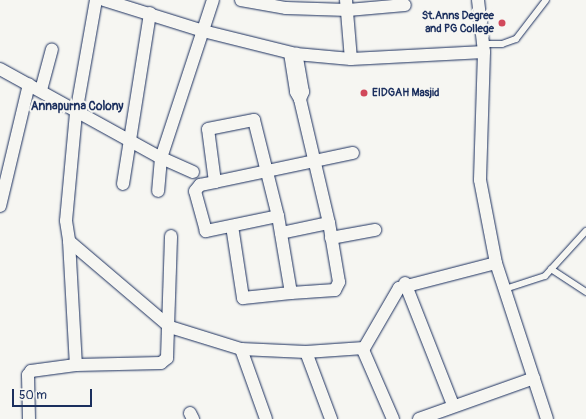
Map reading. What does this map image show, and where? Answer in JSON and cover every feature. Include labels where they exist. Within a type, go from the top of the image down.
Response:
[{"type":"street","points":[[76,365],[69,240],[66,221],[76,113],[96,0]]},
{"type":"street","points":[[104,0],[150,13],[203,31],[293,54],[351,59],[484,48]]},
{"type":"street","points":[[158,191],[161,158],[213,0]]},
{"type":"street","points":[[241,0],[286,8],[347,5],[405,5]]},
{"type":"street","points":[[478,0],[484,48],[480,180],[496,263],[547,419]]},
{"type":"street","points":[[347,5],[351,59]]},
{"type":"street","points":[[123,184],[131,143],[150,13]]},
{"type":"street","points":[[41,90],[52,49]]},
{"type":"street","points":[[232,226],[243,298],[339,287],[329,223],[300,99],[303,92],[293,54]]},
{"type":"street","points":[[0,69],[41,90],[76,113],[131,143],[193,172]]},
{"type":"street","points":[[0,206],[29,84]]},
{"type":"street","points":[[215,182],[208,129],[250,118],[256,124],[268,171],[278,216],[291,292]]},
{"type":"street","points":[[278,216],[232,226],[210,233],[202,225],[196,187],[314,160],[353,153]]},
{"type":"street","points":[[280,233],[329,223]]},
{"type":"street","points":[[331,238],[375,230]]},
{"type":"street","points":[[29,419],[28,375],[39,369],[76,365],[165,361],[170,327],[171,236]]},
{"type":"street","points":[[69,240],[170,327],[240,349],[306,352],[364,348]]},
{"type":"street","points":[[393,419],[364,354],[364,348],[405,283],[496,263]]},
{"type":"street","points":[[405,283],[453,405]]},
{"type":"street","points":[[240,349],[266,419]]},
{"type":"street","points":[[306,352],[331,419]]},
{"type":"street","points":[[419,419],[453,405],[534,378]]},
{"type":"lane","points":[[484,48],[516,39],[546,0]]},
{"type":"lane","points":[[505,289],[545,276],[586,231]]},
{"type":"lane","points":[[551,269],[586,292]]},
{"type":"place","name":"St.Anns Degree and PG College","points":[[502,23]]},
{"type":"place","name":"EIDGAH Masjid","points":[[364,93]]},
{"type":"district","name":"Annapurna Colony","points":[[77,107]]}]
